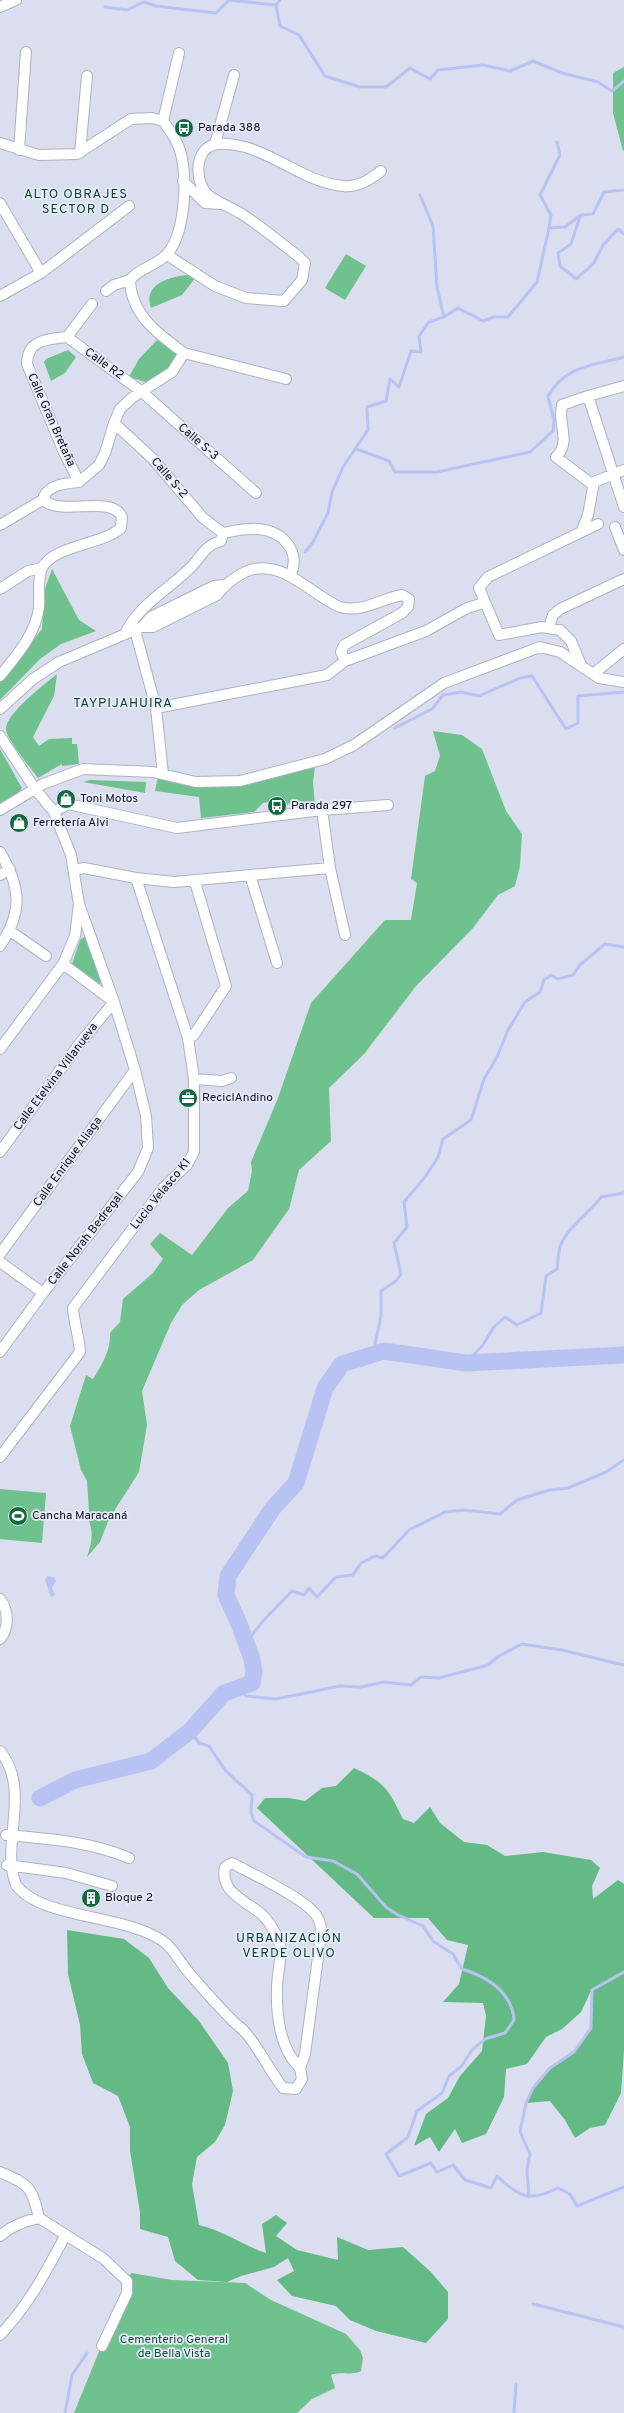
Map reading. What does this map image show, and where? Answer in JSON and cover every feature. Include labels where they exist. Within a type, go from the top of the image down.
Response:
[{"type":"street","points":[[0,7],[16,0]]},
{"type":"street","points":[[19,150],[26,52]]},
{"type":"street","points":[[163,122],[179,53]]},
{"type":"street","points":[[215,144],[234,75]]},
{"type":"street","points":[[80,153],[87,76]]},
{"type":"street","points":[[0,143],[19,150],[50,156],[80,153],[131,119],[152,118],[163,122],[179,146],[183,181],[182,220],[174,243],[167,255],[142,268],[130,280],[114,285],[106,291]]},
{"type":"street","points":[[167,255],[215,286],[246,298],[284,301],[302,280],[305,263],[287,247],[225,204],[206,193],[199,178],[200,157],[205,150],[215,144],[244,146],[256,150],[326,183],[344,186],[355,185],[382,171]]},
{"type":"street","points":[[183,181],[198,199],[205,203],[225,204]]},
{"type":"street","points":[[0,203],[41,272]]},
{"type":"street","points":[[0,296],[41,272],[129,206]]},
{"type":"street","points":[[130,280],[133,300],[142,315],[163,338],[184,353],[286,379]]},
{"type":"street","points":[[67,337],[92,304]]},
{"type":"street","name":"Calle R2","points":[[67,337],[141,391]]},
{"type":"street","name":"Calle Gran Bretaña","points":[[67,337],[43,341],[32,347],[27,354],[27,364],[63,450],[79,482]]},
{"type":"street","points":[[0,525],[44,499],[46,493],[63,483],[79,482],[98,465],[105,453],[114,422],[120,409],[141,391],[172,372],[184,353]]},
{"type":"street","points":[[593,485],[556,457],[565,439],[560,414],[562,405],[624,386]]},
{"type":"street","name":"Calle S-3","points":[[141,391],[256,493]]},
{"type":"street","points":[[588,396],[612,474],[624,507]]},
{"type":"street","name":"Calle S-2","points":[[114,422],[152,458],[204,518],[223,533]]},
{"type":"street","points":[[582,530],[588,515],[593,485],[597,480],[624,470]]},
{"type":"street","points":[[0,589],[28,571],[42,568],[56,556],[116,533],[122,523],[120,512],[115,508],[57,507],[48,504],[44,499]]},
{"type":"street","points":[[581,666],[567,636],[560,630],[549,627],[499,634],[484,602],[480,588],[488,577],[582,530],[598,524]]},
{"type":"street","points":[[615,527],[624,550]]},
{"type":"street","points":[[125,634],[133,619],[192,566],[205,548],[221,541],[223,533],[256,529],[280,536],[289,544],[293,552],[295,562],[290,576]]},
{"type":"street","points":[[0,709],[33,679],[59,662],[138,628],[151,618],[214,586],[224,585],[236,576],[259,568],[269,567],[290,576],[339,607],[360,609],[402,595],[409,599],[408,607],[402,613],[383,626],[344,645],[341,652],[345,661]]},
{"type":"street","points":[[0,676],[33,631],[39,608],[42,568]]},
{"type":"street","points":[[549,627],[553,615],[560,609],[624,579]]},
{"type":"street","points":[[156,708],[327,675],[345,661],[426,632],[467,608],[484,602]]},
{"type":"street","points":[[138,628],[156,708],[162,774]]},
{"type":"street","points":[[0,810],[43,784],[83,769],[153,772],[196,782],[240,781],[326,759],[354,745],[444,683],[540,647],[560,652],[599,678],[624,682]]},
{"type":"street","points":[[593,674],[624,649]]},
{"type":"street","points":[[0,736],[34,789],[54,812],[74,870],[79,904],[75,936],[63,964],[0,1049]]},
{"type":"street","points":[[54,812],[68,804],[177,828],[322,810],[388,805]]},
{"type":"street","points":[[322,810],[330,868],[345,935]]},
{"type":"street","points":[[0,852],[10,869],[16,889],[17,905],[10,931],[0,946]]},
{"type":"street","points":[[74,870],[94,870],[136,878],[195,882],[250,875],[330,868]]},
{"type":"street","points":[[0,875],[10,869]]},
{"type":"street","points":[[250,875],[276,963]]},
{"type":"street","name":"Lucio Velasco K1","points":[[0,1457],[80,1352],[79,1334],[74,1322],[73,1308],[163,1188],[187,1165],[194,1152],[194,1079],[188,1038],[136,878]]},
{"type":"street","points":[[188,1038],[194,1035],[226,986],[195,882]]},
{"type":"street","name":"Calle Norah Bedregal","points":[[0,1352],[43,1293],[138,1172],[148,1148],[146,1116],[135,1070],[114,1002],[79,904]]},
{"type":"street","points":[[10,931],[46,956]]},
{"type":"street","points":[[63,964],[114,1002]]},
{"type":"street","name":"Calle Etelvina Villanueva","points":[[0,1152],[80,1043],[114,1002]]},
{"type":"street","name":"Calle Enrique Aliaga","points":[[0,1254],[135,1070]]},
{"type":"street","points":[[194,1079],[222,1081],[231,1078]]},
{"type":"street","points":[[0,1262],[43,1293]]},
{"type":"street","points":[[0,1599],[7,1616],[5,1633],[0,1639]]},
{"type":"street","points":[[0,1751],[5,1771],[13,1787],[6,1835],[7,1865],[17,1885],[35,1902],[114,1921],[144,1931],[165,1942],[189,1973],[231,2020],[246,2033],[283,2088],[296,2089],[302,2079],[300,2068],[305,2054],[321,1923],[316,1914],[303,1903],[232,1863],[225,1867],[224,1875],[228,1887],[236,1898],[264,1917],[276,1935],[280,1946],[277,1988],[279,2022],[291,2060],[300,2068]]},
{"type":"street","points":[[6,1835],[69,1841],[110,1850],[129,1858]]},
{"type":"street","points":[[7,1865],[66,1873],[112,1886]]},
{"type":"street","points":[[0,2172],[24,2182],[32,2193],[39,2218],[65,2236],[104,2259],[123,2276],[128,2285],[127,2293],[102,2346]]},
{"type":"street","points":[[0,2236],[8,2229],[26,2221],[39,2218]]},
{"type":"street","points":[[0,2335],[20,2314],[37,2290],[65,2236]]},
{"type":"green space","points":[[624,67],[623,151],[613,113],[613,73]]},
{"type":"green space","points":[[346,254],[366,266],[345,300],[325,288]]},
{"type":"green space","points":[[189,275],[196,277],[182,295],[151,308],[149,300],[154,287],[174,277]]},
{"type":"green space","points":[[157,340],[179,354],[176,365],[149,383],[129,377],[139,359]]},
{"type":"green space","points":[[68,350],[76,357],[65,373],[51,381],[44,362],[46,359]]},
{"type":"green space","points":[[52,569],[79,620],[96,631],[61,644],[40,659],[0,700],[0,683],[42,629],[45,589]]},
{"type":"green space","points":[[57,674],[54,696],[33,737],[39,746],[49,739],[72,738],[72,744],[77,744],[79,764],[62,766],[62,764],[38,778],[15,748],[6,730],[7,724],[18,708]]},
{"type":"green space","points":[[433,731],[462,735],[482,749],[506,811],[522,834],[520,866],[515,886],[498,895],[473,928],[416,986],[364,1054],[329,1088],[331,1141],[299,1170],[289,1209],[253,1260],[199,1290],[182,1305],[171,1323],[142,1391],[147,1425],[139,1472],[109,1519],[100,1542],[87,1557],[92,1534],[88,1518],[85,1513],[89,1511],[87,1481],[81,1470],[70,1426],[86,1375],[93,1379],[103,1363],[109,1345],[110,1333],[120,1322],[123,1299],[153,1273],[163,1259],[150,1244],[160,1233],[192,1255],[228,1208],[248,1191],[252,1171],[251,1162],[278,1098],[311,1003],[385,920],[411,920],[417,883],[411,879],[425,776],[435,771],[440,756]]},
{"type":"green space","points":[[0,749],[22,788],[18,794],[0,804]]},
{"type":"green space","points":[[316,759],[313,782],[315,807],[294,809],[289,803],[287,805],[283,802],[281,804],[276,801],[263,803],[254,812],[201,818],[199,797],[155,791],[158,777],[220,783]]},
{"type":"green space","points":[[90,780],[146,782],[145,793],[83,782]]},
{"type":"green space","points":[[84,937],[87,938],[102,981],[100,984],[72,964],[80,940]]},
{"type":"green space","points":[[0,1489],[46,1493],[42,1543],[0,1539]]},
{"type":"green space","points":[[354,1768],[373,1778],[389,1793],[403,1819],[414,1823],[430,1807],[440,1823],[464,1842],[487,1845],[505,1856],[543,1852],[591,1860],[600,1868],[592,1886],[593,1899],[618,1880],[624,1884],[624,2050],[621,2093],[605,2125],[590,2128],[575,2138],[565,2120],[550,2101],[526,2103],[533,2088],[550,2068],[574,2052],[591,2028],[591,1991],[581,2012],[562,2029],[546,2037],[527,2064],[506,2069],[504,2097],[486,2134],[462,2143],[455,2129],[439,2152],[430,2137],[414,2146],[426,2114],[448,2098],[460,2076],[482,2051],[486,2016],[483,2003],[443,2002],[459,1984],[468,1945],[447,1940],[428,1918],[374,1918],[257,1808],[265,1798],[289,1798],[305,1801],[322,1788],[336,1786]]},
{"type":"green space","points":[[67,1930],[124,1939],[149,1958],[168,1988],[199,2021],[228,2063],[233,2091],[225,2125],[215,2142],[197,2157],[192,2184],[199,2225],[217,2231],[266,2253],[262,2224],[276,2215],[287,2223],[276,2236],[297,2250],[338,2260],[337,2237],[368,2250],[403,2247],[431,2272],[448,2292],[448,2319],[426,2343],[376,2331],[350,2320],[336,2306],[292,2296],[277,2280],[294,2271],[288,2258],[274,2267],[241,2276],[227,2282],[198,2280],[175,2261],[168,2237],[140,2229],[140,2212],[130,2151],[130,2127],[118,2096],[93,2083],[82,2054],[80,2025],[68,1974]]},
{"type":"green space","name":"Cementerio General de Bella Vista","points":[[131,2273],[172,2280],[245,2283],[271,2300],[346,2334],[360,2350],[363,2358],[361,2371],[331,2375],[335,2388],[312,2399],[297,2413],[74,2413]]},
{"type":"water","points":[[47,1576],[54,1577],[56,1581],[52,1588],[55,1595],[51,1597],[45,1580]]},
{"type":"waterway","points":[[105,7],[127,10],[144,2],[156,6],[216,13],[229,0],[276,5],[280,26],[299,35],[325,76],[360,87],[386,87],[410,68],[430,79],[438,70],[483,65],[510,71],[533,61],[562,73],[598,82],[612,91],[624,81]]},
{"type":"waterway","points":[[276,5],[280,0]]},
{"type":"waterway","points":[[549,228],[551,215],[540,195],[560,155],[557,142]]},
{"type":"waterway","points":[[305,552],[313,542],[328,513],[332,492],[343,467],[368,430],[367,407],[386,401],[390,379],[399,387],[411,351],[421,352],[419,336],[429,322],[444,317],[458,308],[483,321],[494,317],[508,317],[537,282],[549,228],[565,227],[581,215],[593,214],[604,192],[624,190]]},
{"type":"waterway","points":[[420,195],[433,226],[437,287],[444,317]]},
{"type":"waterway","points":[[580,216],[571,244],[558,253],[560,266],[576,279],[594,263],[603,245],[618,229],[624,234]]},
{"type":"waterway","points":[[356,449],[389,461],[395,472],[437,472],[530,452],[553,431],[554,420],[548,396],[555,386],[563,378],[581,368],[624,357]]},
{"type":"waterway","points":[[395,728],[432,709],[443,695],[461,692],[479,696],[520,678],[532,676],[566,729],[578,723],[578,696],[624,692]]},
{"type":"waterway","points":[[373,1354],[381,1316],[381,1291],[396,1281],[401,1274],[394,1243],[407,1227],[404,1202],[425,1177],[438,1157],[443,1139],[471,1120],[484,1079],[497,1057],[508,1030],[525,1002],[540,992],[544,980],[551,975],[558,979],[573,975],[580,965],[605,944],[624,947]]},
{"type":"waterway","points":[[466,1363],[483,1345],[493,1328],[505,1317],[517,1325],[541,1313],[546,1276],[557,1269],[558,1255],[563,1240],[601,1197],[624,1193]]},
{"type":"waterway","points":[[40,1798],[75,1780],[151,1761],[190,1731],[224,1693],[252,1683],[254,1672],[252,1659],[240,1626],[226,1595],[228,1576],[273,1508],[296,1483],[325,1388],[342,1364],[384,1351],[466,1363],[624,1355]]},
{"type":"waterway","points":[[246,1642],[264,1620],[292,1591],[304,1595],[309,1588],[317,1597],[336,1577],[353,1575],[361,1563],[375,1556],[383,1558],[409,1530],[445,1512],[464,1510],[500,1514],[517,1500],[550,1490],[568,1488],[606,1472],[624,1460]]},
{"type":"waterway","points":[[239,1689],[246,1696],[276,1699],[340,1686],[360,1687],[384,1682],[411,1685],[421,1677],[439,1678],[488,1665],[499,1656],[522,1644],[562,1650],[624,1665]]},
{"type":"waterway","points":[[190,1731],[199,1743],[209,1746],[225,1770],[252,1795],[251,1813],[254,1821],[306,1857],[333,1861],[357,1874],[386,1907],[398,1915],[423,1926],[433,1941],[453,1954],[462,1969],[489,1981],[497,1987],[509,2001],[514,2020],[505,2033],[485,2039],[472,2050],[462,2066],[449,2076],[442,2093],[417,2111],[408,2137],[386,2154],[399,2176],[431,2163],[437,2172],[453,2165],[465,2180],[491,2188],[497,2176],[512,2189],[526,2196],[540,2195],[558,2188],[570,2194],[577,2206],[624,2187]]},
{"type":"waterway","points":[[529,2197],[527,2170],[530,2154],[520,2132],[526,2103],[533,2088],[550,2068],[574,2052],[591,2028],[592,1990],[624,1972]]},
{"type":"waterway","points":[[533,2304],[624,2327]]},
{"type":"waterway","points":[[65,2413],[72,2375],[87,2353]]},
{"type":"waterway","points":[[514,2413],[516,2384]]},
{"type":"place","name":"Parada 388","points":[[184,128]]},
{"type":"place","name":"Toni Motos","points":[[66,799]]},
{"type":"place","name":"Parada 297","points":[[277,806]]},
{"type":"place","name":"Ferretería Alvi","points":[[19,823]]},
{"type":"place","name":"ReciclAndino","points":[[188,1098]]},
{"type":"place","name":"Cancha Maracaná","points":[[18,1516]]},
{"type":"place","name":"Bloque 2","points":[[91,1898]]},
{"type":"district","name":"ALTO OBRAJES SECTOR D","points":[[76,202]]},
{"type":"district","name":"TAYPIJAHUIRA","points":[[123,704]]},
{"type":"district","name":"URBANIZACIÓN VERDE OLIVO","points":[[289,1946]]}]
